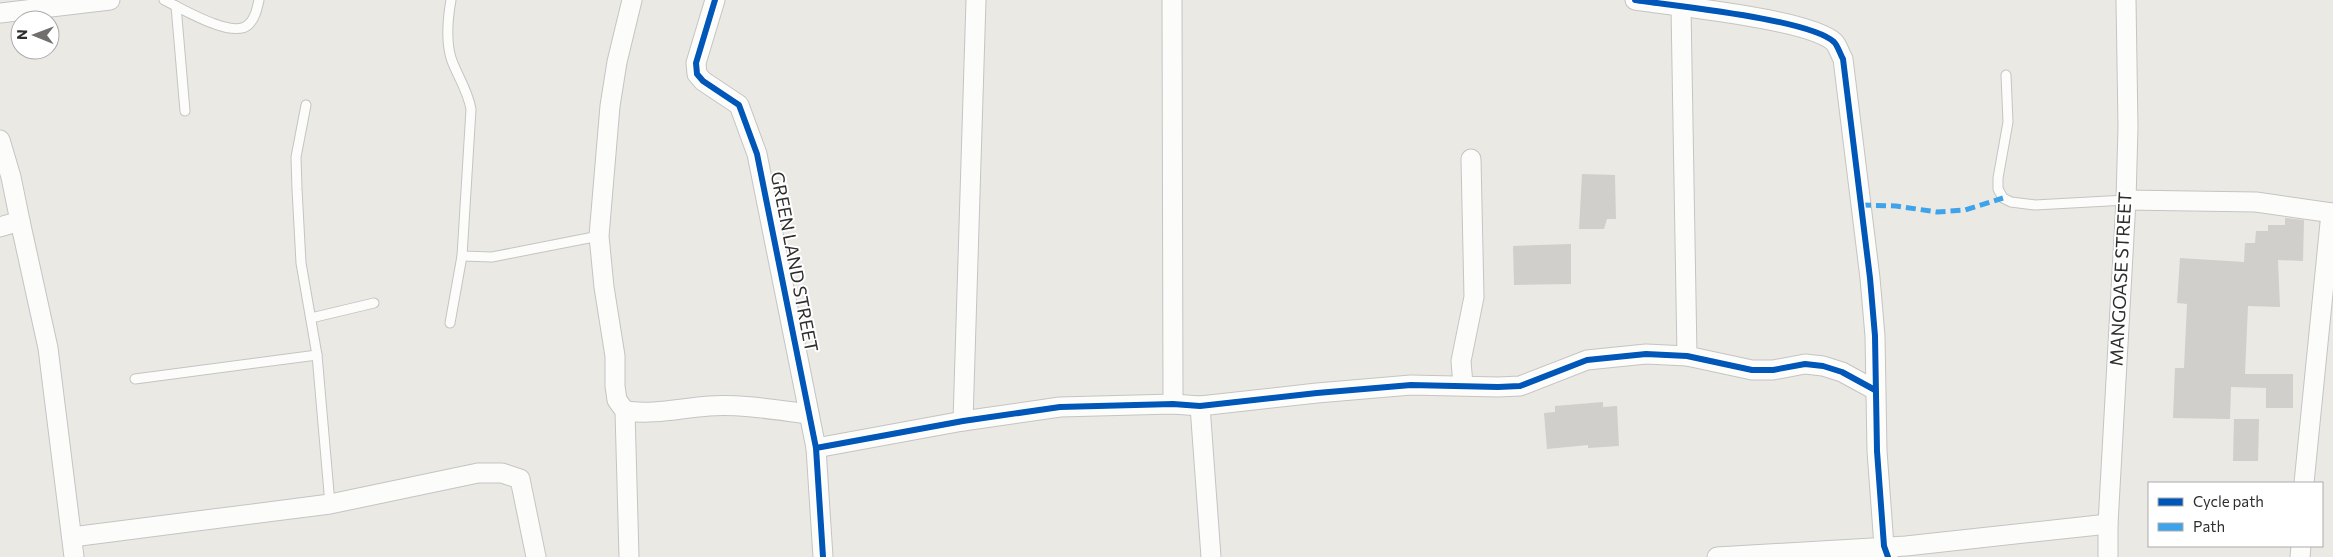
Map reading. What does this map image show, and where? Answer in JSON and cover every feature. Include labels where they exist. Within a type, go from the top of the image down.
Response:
[{"type":"street","points":[[0,12],[110,0]]},
{"type":"street","points":[[629,557],[625,411],[617,400],[615,356],[603,279],[599,236],[610,106],[617,62],[632,0]]},
{"type":"street","name":"GREEN LAND STREET","points":[[715,0],[696,63],[697,74],[702,81],[734,99],[743,112],[757,154],[816,448],[823,557]]},
{"type":"street","points":[[963,421],[976,0]]},
{"type":"street","points":[[1172,0],[1173,404]]},
{"type":"street","points":[[1635,0],[1749,16],[1811,31],[1834,42],[1843,59],[1870,278],[1875,336],[1875,390],[1886,552]]},
{"type":"street","name":"MANGOASE STREET","points":[[2108,557],[2108,524],[2126,200],[2128,127],[2126,0]]},
{"type":"street","points":[[1681,7],[1687,356]]},
{"type":"street","points":[[0,140],[11,177],[48,348],[74,557]]},
{"type":"street","points":[[1462,385],[1461,361],[1474,297],[1471,159]]},
{"type":"street","points":[[2126,200],[2256,202],[2332,213],[2304,482]]},
{"type":"street","points":[[0,227],[20,220]]},
{"type":"street","points":[[816,448],[963,421],[1060,406],[1173,404],[1200,406],[1401,386],[1520,386],[1587,360],[1646,354],[1687,356],[1752,370],[1773,370],[1805,364],[1823,366],[1842,372],[1875,390]]},
{"type":"street","points":[[625,411],[644,414],[710,406],[757,408],[809,414]]},
{"type":"street","points":[[1200,406],[1211,557]]},
{"type":"street","points":[[72,537],[330,504],[478,473],[502,473],[520,479],[536,557]]},
{"type":"street","points":[[1718,557],[1886,552],[1932,542],[2108,524]]},
{"type":"street","points":[[1919,557],[1932,542]]},
{"type":"lane","points":[[164,0],[222,27],[240,29],[248,25],[253,19],[259,0]]},
{"type":"lane","points":[[450,323],[462,256],[471,108],[468,94],[451,58],[449,37],[451,0]]},
{"type":"lane","points":[[176,6],[185,111]]},
{"type":"lane","points":[[2006,75],[2008,122],[1998,178],[1998,189],[2003,198],[2011,202],[2035,205],[2126,200]]},
{"type":"lane","points":[[306,105],[296,157],[296,189],[301,263],[317,354],[330,504]]},
{"type":"lane","points":[[462,256],[492,257],[599,236]]},
{"type":"lane","points":[[311,318],[374,304]]},
{"type":"lane","points":[[135,379],[317,354]]},
{"type":"building","points":[[1582,174],[1615,175],[1616,219],[1607,219],[1604,229],[1579,229]]},
{"type":"building","points":[[2285,218],[2304,220],[2303,261],[2278,260],[2280,307],[2248,306],[2245,374],[2293,374],[2293,408],[2266,408],[2266,388],[2231,387],[2230,419],[2173,418],[2175,368],[2184,368],[2187,304],[2177,303],[2180,258],[2244,262],[2245,243],[2255,243],[2256,231],[2268,231],[2268,225],[2285,225]]},
{"type":"building","points":[[1571,244],[1571,284],[1514,285],[1513,246]]},
{"type":"building","points":[[1603,402],[1603,407],[1617,406],[1619,446],[1588,448],[1588,445],[1547,449],[1544,413],[1555,412],[1555,406]]},
{"type":"building","points":[[2234,419],[2259,419],[2258,461],[2233,461]]},
{"type":"marked path","points":[[1861,205],[1896,206],[1937,212],[1965,210],[2003,198]]},
{"type":"cycle path","points":[[715,0],[696,63],[697,74],[703,81],[739,105],[757,154],[816,448],[823,557]]},
{"type":"cycle path","points":[[1635,0],[1740,15],[1798,27],[1820,34],[1834,42],[1843,59],[1870,278],[1875,336],[1877,451],[1884,546],[1888,557]]},
{"type":"cycle path","points":[[816,448],[963,421],[1060,407],[1173,404],[1200,406],[1411,385],[1520,386],[1587,360],[1646,354],[1687,356],[1752,370],[1773,370],[1805,364],[1823,366],[1842,372],[1875,390]]}]
